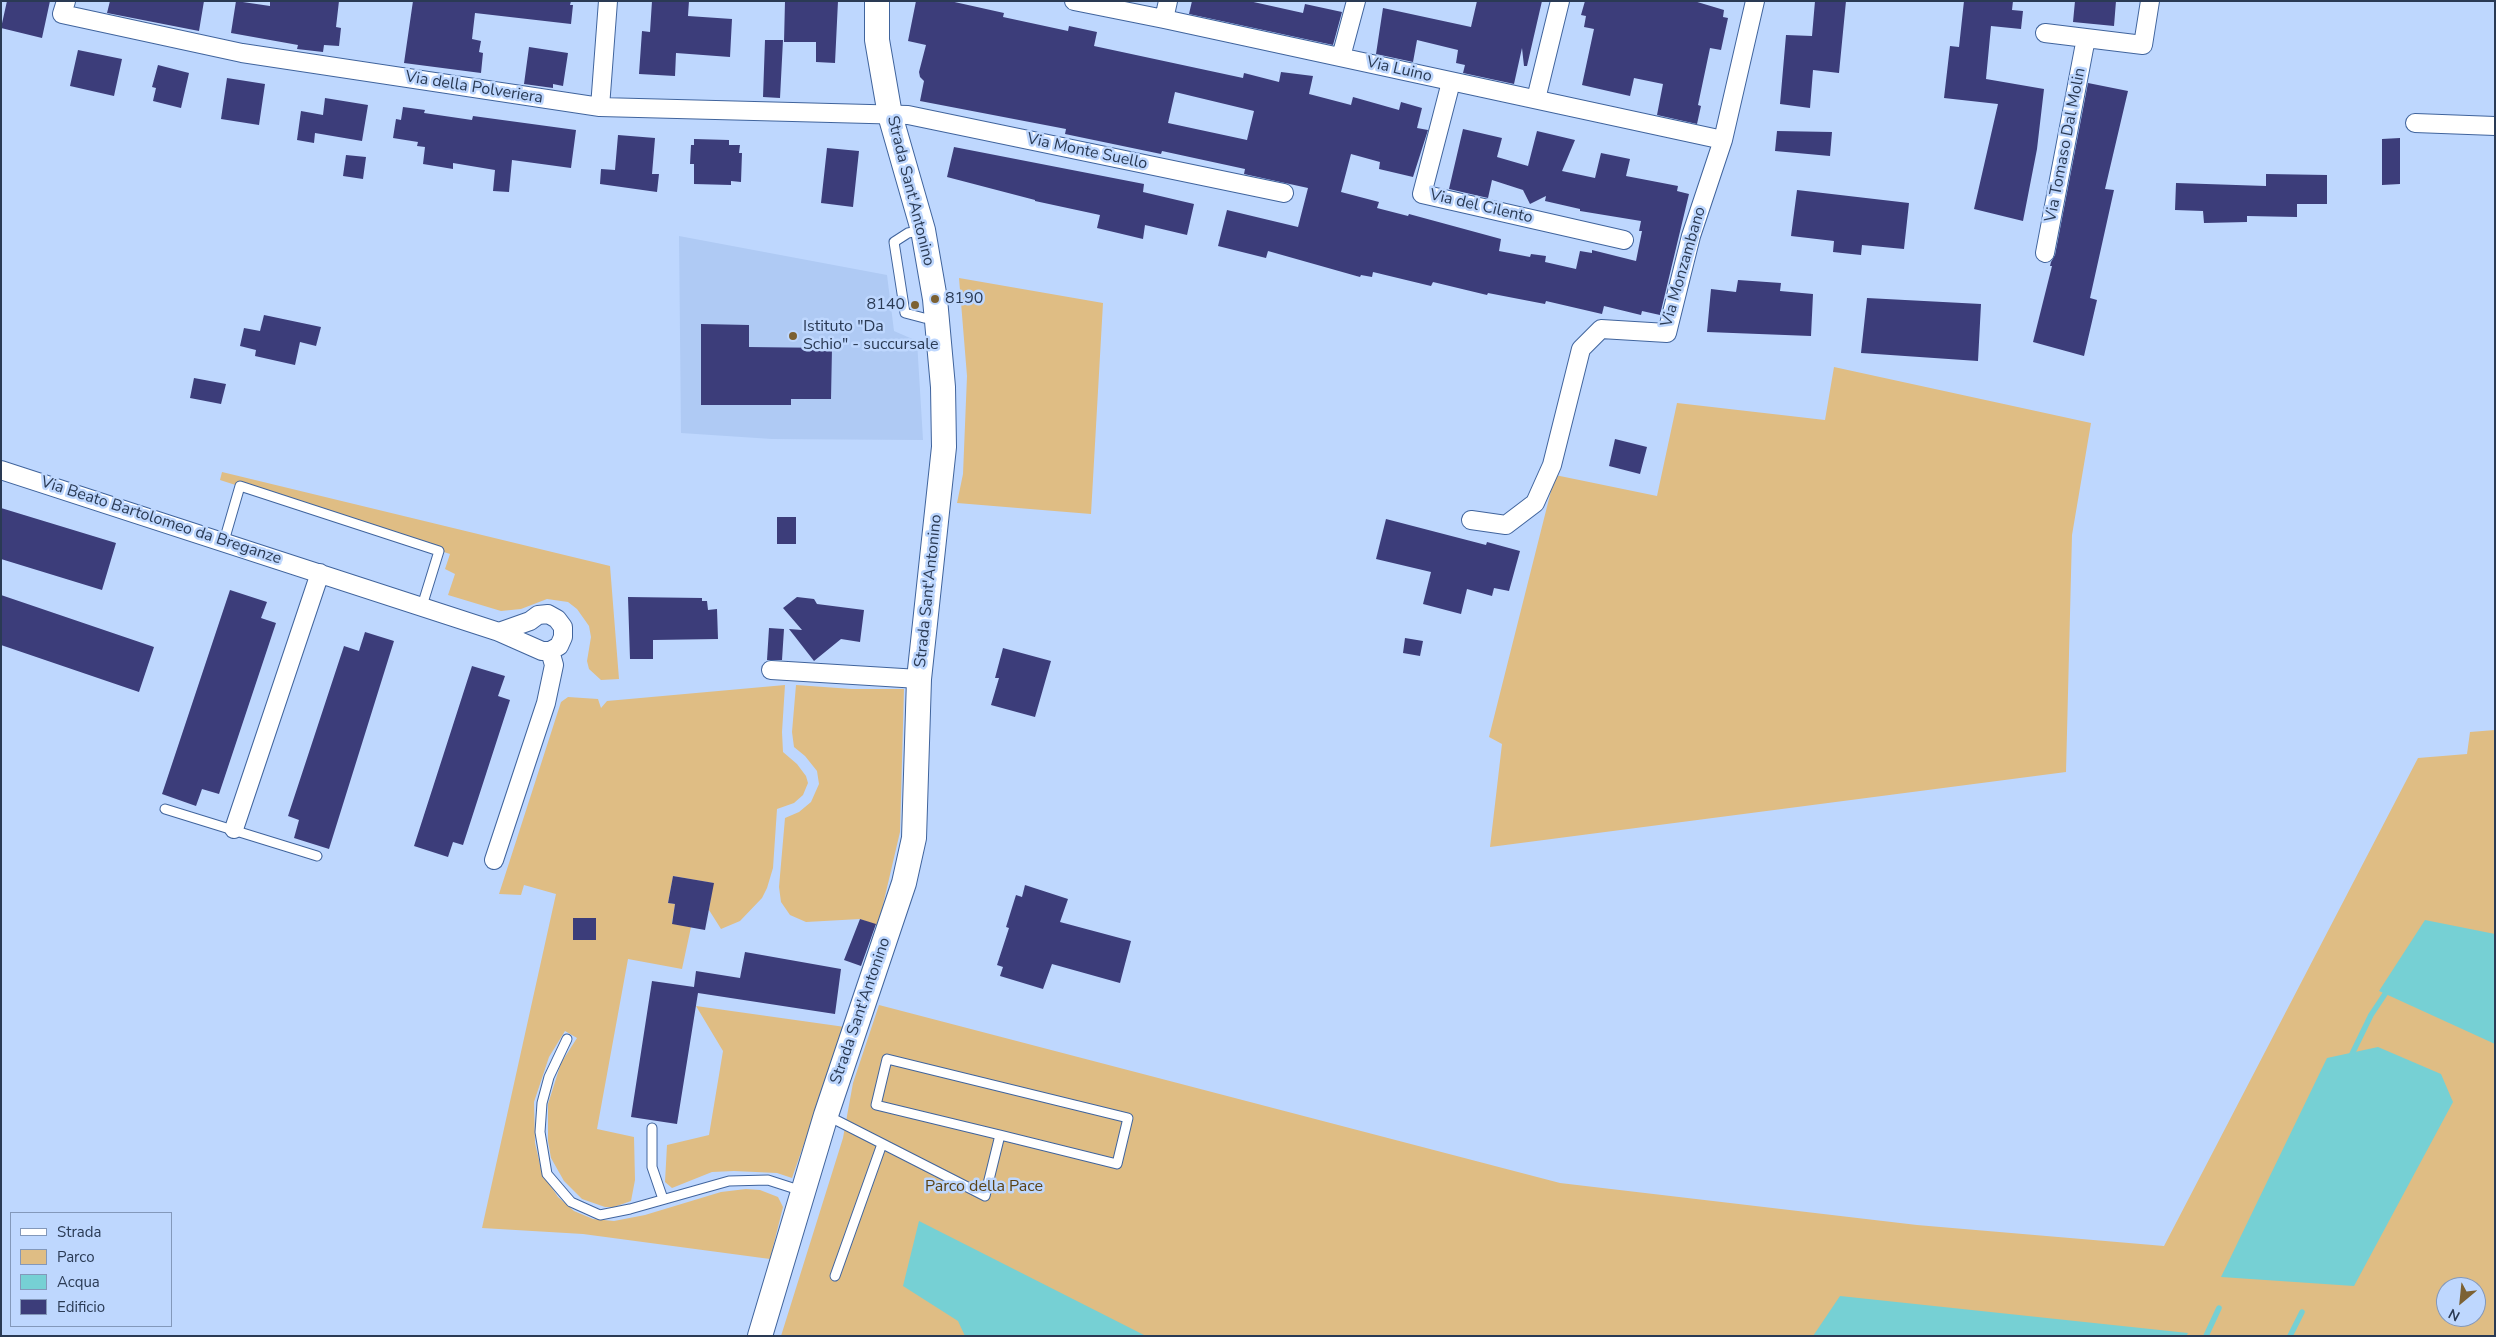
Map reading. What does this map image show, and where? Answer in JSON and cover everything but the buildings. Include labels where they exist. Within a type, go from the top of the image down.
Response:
[{"type":"main road","name":"Strada Sant'Antonino","points":[[760,1336],[826,1115],[904,883],[914,838],[919,679],[944,447],[943,387],[937,319],[923,230],[890,115],[877,40],[877,1]]},
{"type":"street","points":[[600,107],[608,1]]},
{"type":"street","name":"Via Luino","points":[[1074,1],[1723,140]]},
{"type":"street","points":[[1164,19],[1168,1]]},
{"type":"street","points":[[1341,57],[1356,1]]},
{"type":"street","points":[[1536,100],[1560,1]]},
{"type":"street","name":"Via Monzambano","points":[[1471,520],[1506,525],[1535,503],[1552,465],[1581,349],[1601,329],[1667,333],[1691,236],[1723,140],[1755,1]]},
{"type":"street","points":[[2045,33],[2143,45],[2150,1]]},
{"type":"street","name":"Via della Polveriera","points":[[64,8],[242,53],[600,107],[890,115]]},
{"type":"street","name":"Via Tomaso Dal Molin","points":[[2045,252],[2086,38]]},
{"type":"street","name":"Via del Cilento","points":[[1452,82],[1422,194],[1624,240]]},
{"type":"street","name":"Via Monte Suello","points":[[890,115],[908,115],[1284,193]]},
{"type":"street","points":[[2414,123],[2495,126]]},
{"type":"street","name":"Via Beato Bartolomeo da Breganze","points":[[1,470],[422,606],[499,632],[542,651],[550,651]]},
{"type":"street","points":[[234,829],[320,573]]},
{"type":"street","points":[[494,860],[546,703],[554,665],[550,651],[559,646],[563,637],[563,627],[557,619],[548,614],[538,615],[530,621],[499,632]]},
{"type":"street","name":"Strada Sant'Antonino","points":[[770,670],[919,679]]},
{"type":"lane","points":[[923,230],[908,233],[894,242],[905,313],[937,319]]},
{"type":"lane","points":[[224,541],[240,486],[439,551],[422,606]]},
{"type":"lane","points":[[165,809],[318,856]]},
{"type":"lane","points":[[567,1039],[549,1077],[542,1102],[540,1132],[547,1174],[571,1202],[600,1215],[630,1209],[729,1181],[768,1180],[803,1191]]},
{"type":"lane","points":[[888,1058],[1128,1118],[1116,1164],[1000,1135],[876,1105],[888,1058]]},
{"type":"lane","points":[[826,1115],[985,1196],[1000,1135]]},
{"type":"lane","points":[[652,1128],[652,1167],[663,1199]]},
{"type":"lane","points":[[835,1276],[882,1144]]},
{"type":"shaded area","name":"Istituto \"Da Schio\" - succursale","points":[[679,236],[887,275],[894,331],[917,341],[923,440],[772,439],[681,433]]},
{"type":"green space","points":[[959,278],[1103,303],[1091,514],[957,503],[963,474],[967,376]]},
{"type":"green space","points":[[1834,367],[2091,423],[2072,535],[2066,772],[1490,847],[1502,744],[1489,737],[1555,475],[1657,496],[1677,403],[1825,420]]},
{"type":"green space","points":[[222,472],[610,566],[619,679],[601,680],[589,669],[587,661],[591,637],[589,626],[577,609],[568,602],[547,599],[521,609],[501,611],[448,595],[455,574],[445,569],[450,554],[220,480]]},
{"type":"green space","points":[[785,685],[782,732],[783,752],[797,764],[806,776],[808,783],[803,795],[794,803],[777,809],[773,868],[767,888],[762,898],[740,921],[721,929],[709,910],[713,883],[673,876],[668,903],[675,904],[672,923],[691,927],[682,969],[628,959],[597,1129],[634,1137],[635,1180],[631,1201],[614,1207],[605,1207],[582,1199],[564,1181],[551,1158],[548,1141],[548,1104],[561,1063],[577,1038],[565,1031],[549,1057],[534,1102],[535,1143],[542,1173],[558,1197],[574,1211],[593,1219],[614,1221],[645,1215],[721,1192],[746,1189],[760,1190],[778,1197],[783,1207],[770,1259],[583,1234],[482,1228],[556,894],[524,885],[521,895],[499,894],[561,702],[568,697],[598,699],[601,708],[607,701]],"holes":[[[573,918],[596,919],[595,940],[573,940]]]},
{"type":"green space","points":[[796,685],[852,689],[904,689],[900,832],[878,926],[860,919],[806,922],[790,915],[781,902],[779,887],[785,818],[799,812],[811,802],[819,784],[817,771],[805,756],[794,747],[792,732]]},
{"type":"green space","name":"Parco della Pace","points":[[2495,730],[2495,1336],[781,1336],[843,1138],[853,1083],[879,1005],[1560,1183],[1917,1225],[2164,1246],[2418,758],[2467,754],[2470,732]]},
{"type":"green space","points":[[696,1006],[845,1027],[792,1178],[777,1173],[734,1171],[712,1172],[672,1188],[665,1182],[667,1145],[709,1135],[723,1051]]},
{"type":"water","points":[[2425,920],[2495,934],[2495,1044],[2379,991]]},
{"type":"water","points":[[2378,1047],[2441,1074],[2453,1102],[2354,1286],[2221,1277],[2327,1058]]},
{"type":"water","points":[[919,1221],[1146,1336],[965,1336],[958,1321],[903,1286]]},
{"type":"water","points":[[1840,1296],[2188,1333],[2186,1336],[1813,1336]]},
{"type":"waterway","points":[[2352,1054],[2371,1015],[2385,994]]},
{"type":"waterway","points":[[2206,1336],[2219,1308]]},
{"type":"waterway","points":[[2290,1336],[2302,1312]]},
{"type":"place","name":"8190","points":[[935,299]]},
{"type":"place","name":"8140","points":[[915,305]]},
{"type":"place","name":"Istituto \"Da Schio\" - succursale","points":[[793,336]]}]
